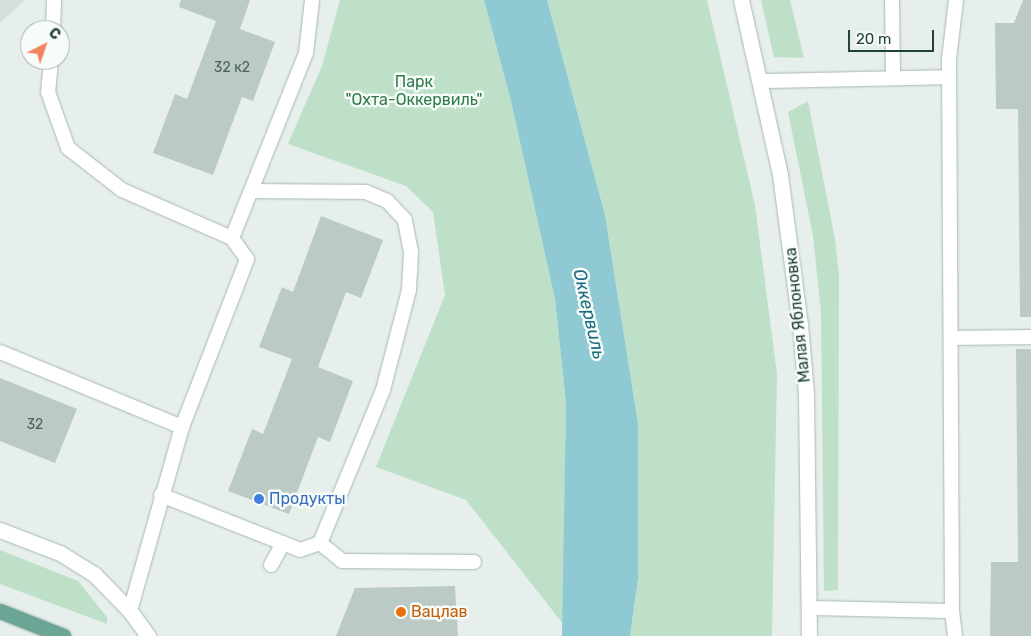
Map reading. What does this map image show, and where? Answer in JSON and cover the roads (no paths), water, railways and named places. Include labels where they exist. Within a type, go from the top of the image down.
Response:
[{"type":"main road","points":[[0,611],[63,636]]},
{"type":"street","name":"Малая Яблоновка","points":[[741,0],[762,81],[793,256],[806,394],[809,636]]},
{"type":"street","points":[[0,530],[60,553],[94,574],[130,612],[148,636]]},
{"type":"lane","points":[[53,20],[54,0]]},
{"type":"lane","points":[[232,238],[254,190],[306,53],[312,0]]},
{"type":"lane","points":[[892,0],[893,76]]},
{"type":"lane","points":[[955,636],[952,610],[953,338],[949,77],[951,19],[956,0]]},
{"type":"lane","points":[[50,70],[48,92],[68,148],[122,190],[232,238],[247,259],[182,427],[161,495],[130,612]]},
{"type":"lane","points":[[762,81],[893,76],[949,77]]},
{"type":"lane","points":[[161,495],[300,550],[320,543],[383,390],[410,290],[411,252],[405,220],[387,201],[366,192],[254,190]]},
{"type":"lane","points":[[953,338],[1030,338]]},
{"type":"lane","points":[[0,352],[182,427]]},
{"type":"lane","points":[[320,543],[342,561],[474,562]]},
{"type":"lane","points":[[271,565],[283,544]]},
{"type":"lane","points":[[809,608],[952,610]]},
{"type":"water","name":"Оккервиль","points":[[484,0],[547,0],[605,215],[638,424],[638,579],[630,636],[562,636],[566,403],[555,299],[511,101]]},
{"type":"place","name":"Продукты","points":[[259,499]]},
{"type":"place","name":"Вацлав","points":[[401,612]]},
{"type":"park label","name":"Парк \"Охта-Оккервиль\"","points":[[414,91]]}]
